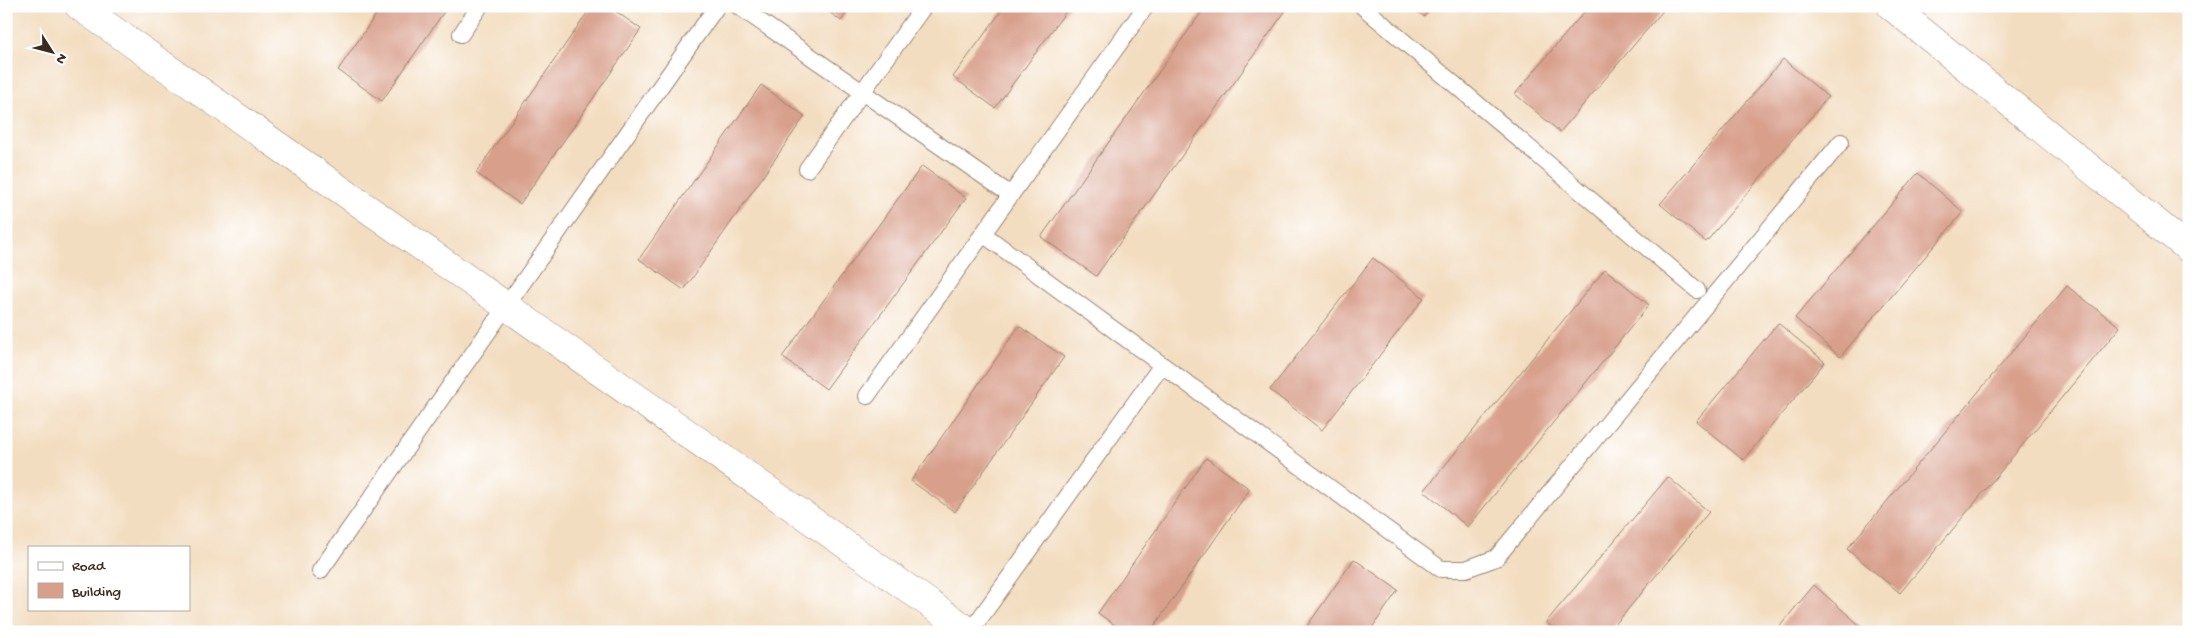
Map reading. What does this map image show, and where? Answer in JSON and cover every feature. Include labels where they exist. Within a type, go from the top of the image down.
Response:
[{"type":"street","points":[[79,6],[970,632]]},
{"type":"street","points":[[1891,6],[2189,249]]},
{"type":"lane","points":[[461,34],[480,6]]},
{"type":"lane","points":[[320,571],[717,6]]},
{"type":"lane","points":[[738,6],[1011,195]]},
{"type":"lane","points":[[807,169],[924,6]]},
{"type":"lane","points":[[867,396],[1146,6]]},
{"type":"lane","points":[[1362,6],[1697,290]]},
{"type":"lane","points":[[983,234],[1441,569],[1466,569],[1496,558],[1841,142]]},
{"type":"lane","points":[[970,632],[1162,364]]},
{"type":"building","points":[[382,6],[448,6],[382,101],[338,70]]},
{"type":"building","points":[[592,6],[608,6],[641,29],[520,204],[476,173]]},
{"type":"building","points":[[821,6],[851,6],[841,21]]},
{"type":"building","points":[[1005,6],[1070,6],[995,108],[953,77]]},
{"type":"building","points":[[1206,6],[1289,6],[1096,276],[1041,237]]},
{"type":"building","points":[[1411,6],[1433,6],[1424,17]]},
{"type":"building","points":[[1589,6],[1667,6],[1560,132],[1515,94]]},
{"type":"building","points":[[1783,59],[1828,97],[1706,242],[1660,204]]},
{"type":"building","points":[[761,85],[805,116],[684,290],[639,259]]},
{"type":"building","points":[[922,166],[966,198],[826,389],[782,357]]},
{"type":"building","points":[[1918,173],[1963,212],[1840,357],[1795,318]]},
{"type":"building","points":[[1373,258],[1424,298],[1322,430],[1270,390]]},
{"type":"building","points":[[1605,269],[1649,305],[1468,527],[1424,491]]},
{"type":"building","points":[[2067,286],[2120,327],[1900,593],[1847,549]]},
{"type":"building","points":[[1778,323],[1825,362],[1743,460],[1696,421]]},
{"type":"building","points":[[1019,326],[1064,357],[955,512],[911,481]]},
{"type":"building","points":[[1206,458],[1250,489],[1150,632],[1124,632],[1098,613]]},
{"type":"building","points":[[1668,477],[1709,512],[1609,632],[1558,632],[1546,622]]},
{"type":"building","points":[[1354,559],[1398,590],[1369,632],[1303,632]]},
{"type":"building","points":[[1814,585],[1865,630],[1864,632],[1775,632]]}]
